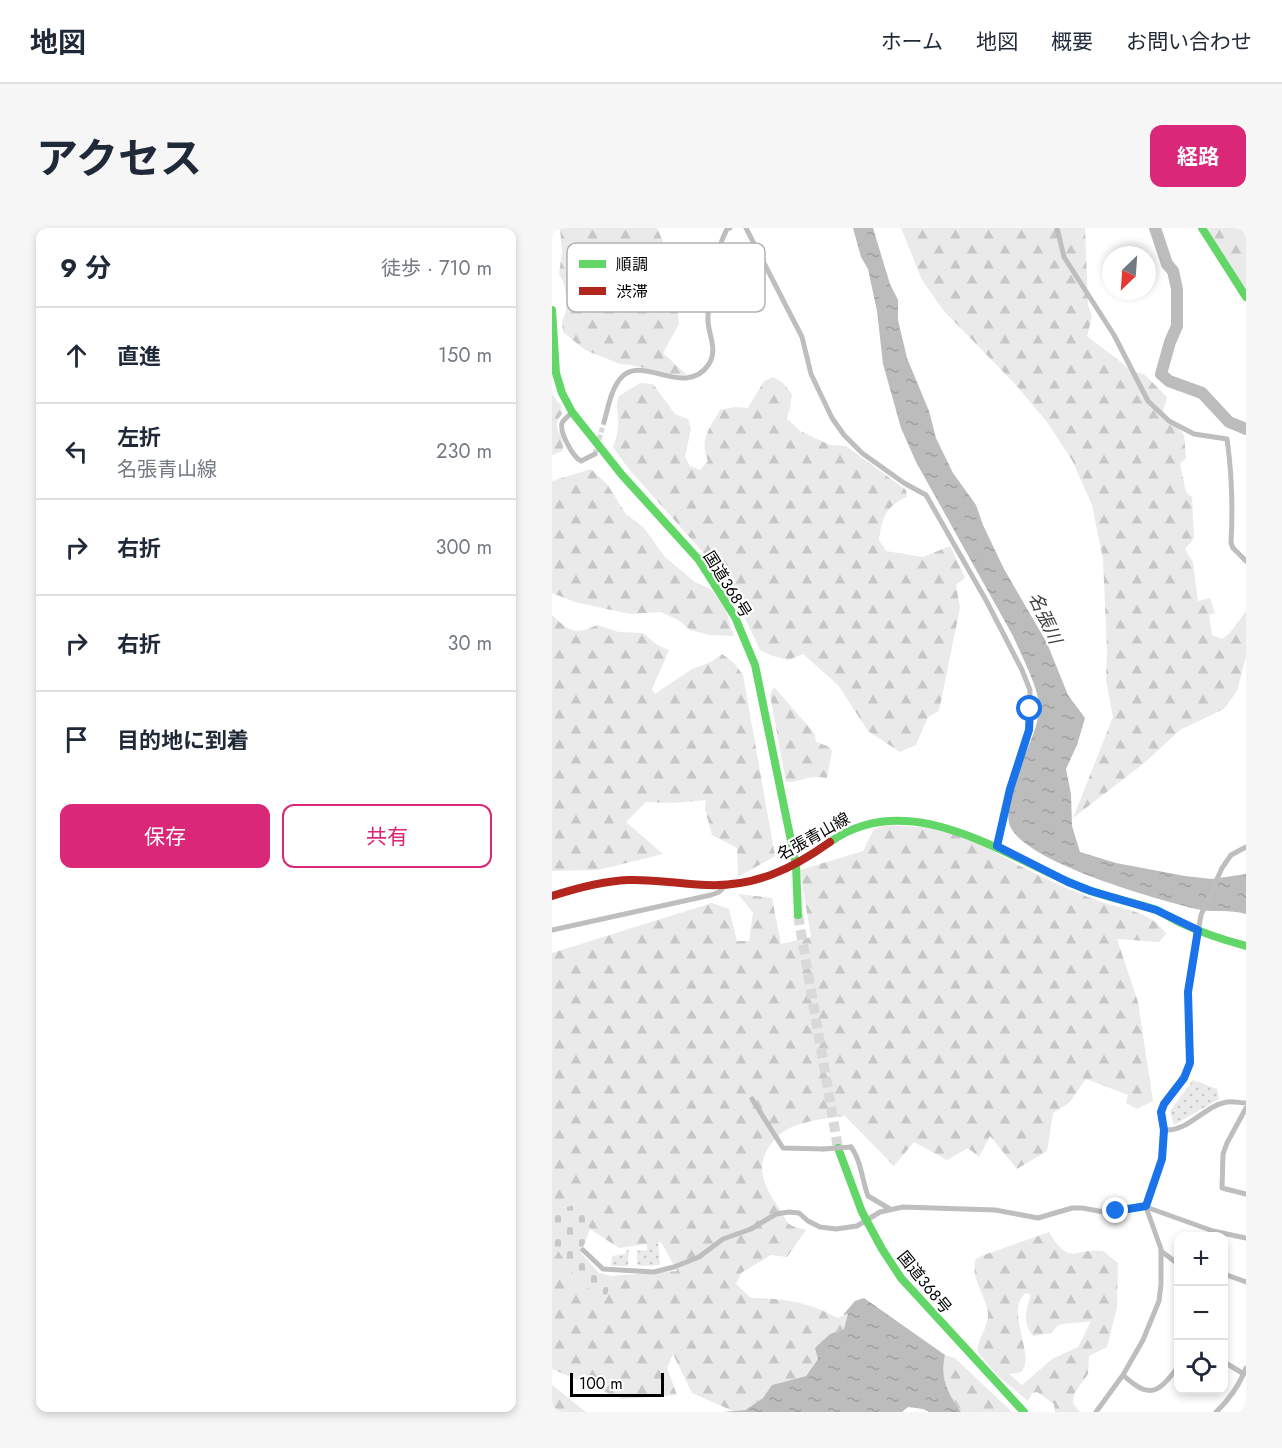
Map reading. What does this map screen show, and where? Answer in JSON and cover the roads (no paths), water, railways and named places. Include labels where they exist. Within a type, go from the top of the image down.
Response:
[{"type":"main road","points":[[1202,228],[1246,297]]},
{"type":"main road","name":"国道368号","points":[[552,310],[556,373],[562,393],[572,412],[622,475],[699,560],[735,617],[755,666],[796,865],[798,915]]},
{"type":"main road","name":"名張青山線","points":[[552,896],[577,888],[639,879],[692,886],[747,882],[796,865],[841,833],[863,824],[899,820],[938,825],[956,830],[997,846],[1068,882],[1156,910],[1198,930],[1246,946]]},
{"type":"main road","name":"国道368号","points":[[838,1148],[866,1220],[901,1278],[1024,1412]]},
{"type":"street","points":[[721,243],[727,229],[730,228]]},
{"type":"street","points":[[747,228],[755,243]]},
{"type":"street","points":[[1057,228],[1064,257],[1114,335],[1148,401],[1168,421],[1194,434],[1227,438],[1233,487],[1232,543],[1233,548],[1246,561]]},
{"type":"street","points":[[765,264],[802,337],[811,374],[832,418],[844,435],[862,453],[904,483],[927,495],[987,602],[1030,690],[1029,730],[1010,789],[997,846]]},
{"type":"street","points":[[604,422],[616,385],[622,376],[631,371],[646,371],[685,379],[702,372],[709,364],[714,352],[709,312]]},
{"type":"street","points":[[572,412],[563,421],[561,428],[570,450],[581,461],[595,454]]},
{"type":"street","points":[[1096,1412],[1123,1375],[1143,1340],[1159,1301],[1161,1251],[1146,1206],[1162,1159],[1164,1130],[1161,1112],[1164,1104],[1184,1078],[1190,1063],[1188,992],[1201,915],[1222,868],[1231,855],[1246,847]]},
{"type":"street","points":[[552,930],[711,896],[726,885]]},
{"type":"street","points":[[752,1099],[783,1148],[851,1147],[858,1156],[861,1176],[868,1196],[890,1209]]},
{"type":"street","points":[[1164,1130],[1174,1131],[1183,1127],[1215,1106],[1229,1102],[1246,1106],[1223,1154],[1222,1188],[1246,1194]]},
{"type":"street","points":[[583,1250],[603,1269],[654,1272],[699,1257],[723,1239],[752,1229],[776,1214],[799,1213],[820,1227],[836,1229],[857,1226],[890,1209],[903,1207],[994,1210],[1038,1218],[1071,1208],[1104,1212],[1146,1206],[1213,1231],[1246,1238]]},
{"type":"street","points":[[1161,1251],[1174,1260]]},
{"type":"street","points":[[1228,1275],[1246,1282]]},
{"type":"street","points":[[1216,1412],[1230,1399],[1245,1371],[1228,1364]]},
{"type":"street","points":[[1123,1375],[1143,1390],[1152,1391],[1160,1388],[1174,1373]]},
{"type":"water","points":[[853,228],[873,228],[890,284],[898,300],[898,320],[907,358],[929,411],[936,438],[953,473],[976,505],[1004,569],[1047,643],[1068,695],[1085,718],[1077,745],[1066,769],[1071,794],[1072,826],[1080,852],[1116,863],[1185,876],[1212,879],[1246,874],[1246,914],[1196,909],[1092,877],[1062,865],[1037,851],[1018,837],[1009,823],[1009,804],[1014,785],[1037,721],[1038,697],[1013,636],[916,462],[901,428],[883,364],[877,311],[868,269],[861,257]]},
{"type":"water","points":[[864,1298],[945,1355],[944,1378],[961,1412],[929,1412],[908,1407],[902,1412],[722,1412],[745,1410],[763,1398],[772,1385],[806,1376],[818,1359],[815,1348],[830,1334],[844,1329],[848,1314],[843,1315],[855,1301]]},
{"type":"waterway","points":[[1155,228],[1167,264],[1173,271],[1177,289],[1177,326],[1161,374],[1169,381],[1202,393],[1229,422],[1246,429]]},
{"type":"tunnel","points":[[595,454],[604,422]]},
{"type":"tunnel","points":[[798,915],[838,1148]]},
{"type":"water label","name":"名張川","points":[[1045,618]]}]
